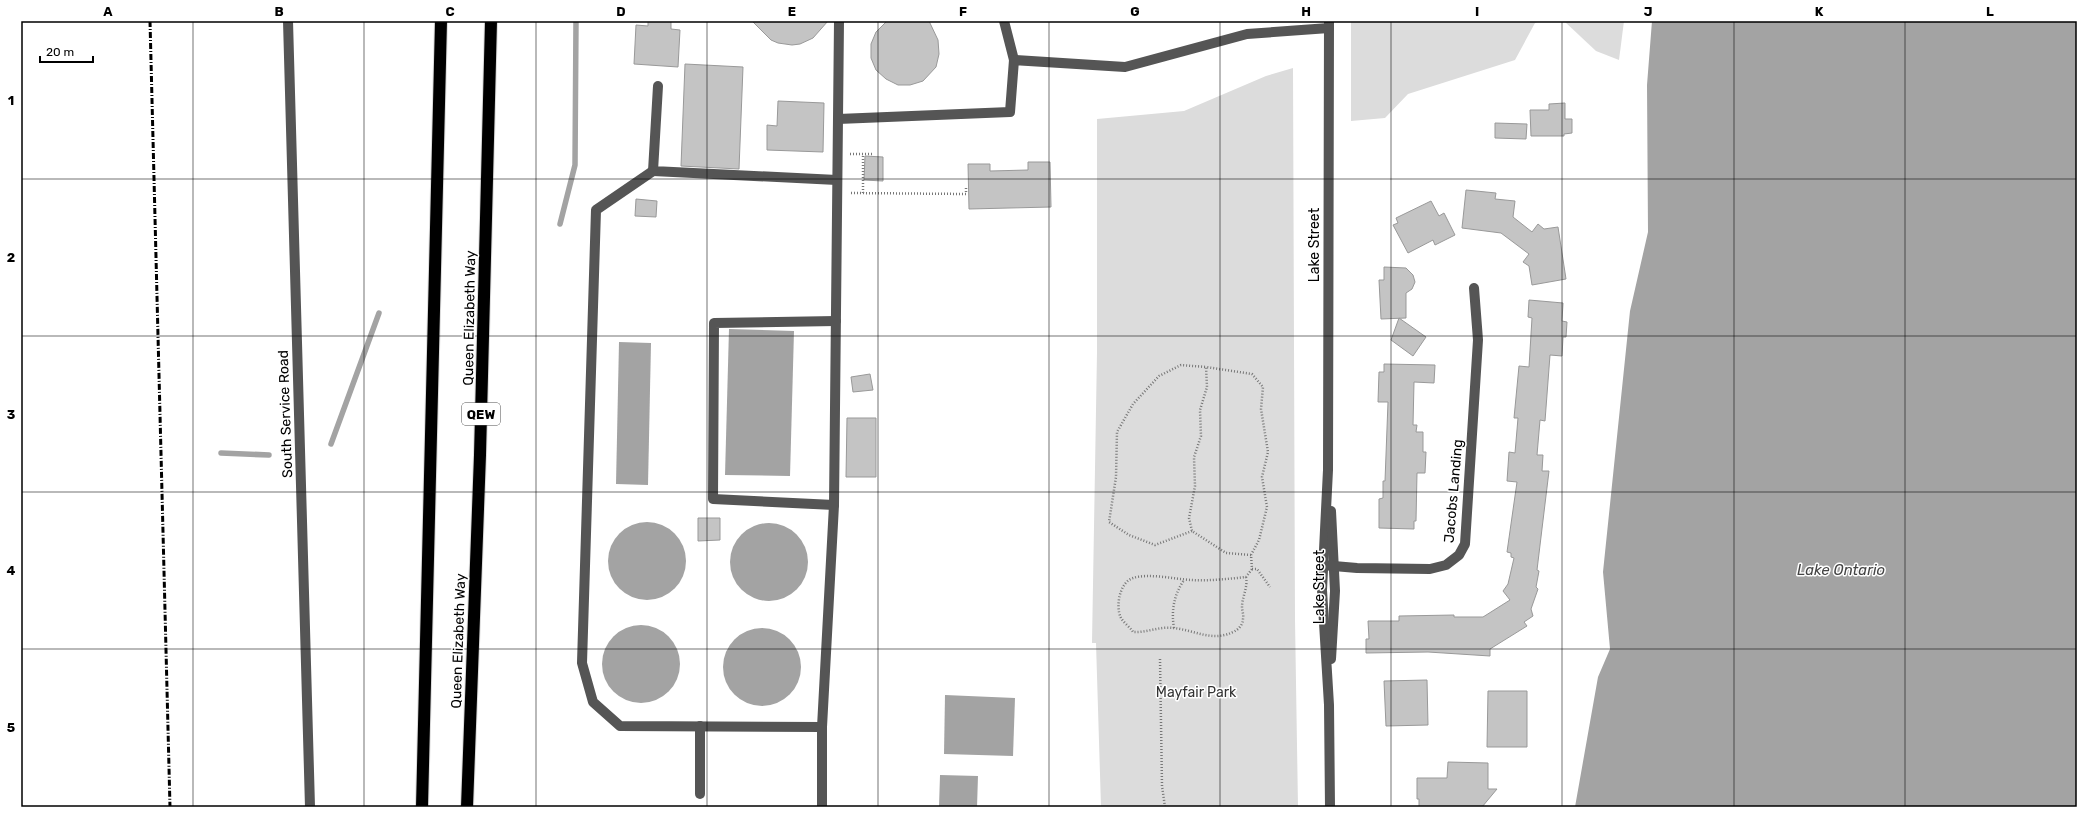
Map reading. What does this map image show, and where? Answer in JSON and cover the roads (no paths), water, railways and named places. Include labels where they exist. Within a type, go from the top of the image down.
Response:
[{"type":"highway","points":[[422,807],[441,21]]},
{"type":"highway","name":"Queen Elizabeth Way","points":[[468,807],[480,455],[491,21]]},
{"type":"street","name":"South Service Road","points":[[288,21],[310,807]]},
{"type":"street","points":[[822,807],[822,727],[834,505],[839,21]]},
{"type":"street","points":[[838,119],[1010,112],[1014,60],[1004,21]]},
{"type":"street","points":[[1014,60],[1125,67],[1247,34],[1329,25]]},
{"type":"street","name":"Lake Street","points":[[1329,25],[1328,470],[1322,565],[1329,705],[1330,807]]},
{"type":"street","points":[[653,171],[658,86]]},
{"type":"street","points":[[822,727],[620,726],[593,702],[582,663],[596,210],[653,171],[838,180]]},
{"type":"street","name":"Jacobs Landing","points":[[1322,565],[1430,569],[1446,565],[1459,555],[1465,544],[1478,340],[1474,288]]},
{"type":"street","points":[[834,505],[713,499],[714,323],[836,321]]},
{"type":"street","name":"Lake Street","points":[[1328,470],[1336,591],[1329,705]]},
{"type":"street","points":[[700,726],[700,794]]},
{"type":"water","name":"Lake Ontario","points":[[1652,21],[2077,21],[2077,807],[1575,807],[1598,677],[1610,649],[1603,572],[1630,311],[1648,232],[1647,85]]},
{"type":"water","points":[[729,329],[794,331],[790,476],[725,475]]},
{"type":"water","points":[[619,342],[651,343],[648,485],[616,484]]},
{"type":"water","points":[[647,522],[662,525],[674,534],[683,546],[686,561],[683,576],[674,588],[662,597],[647,600],[632,597],[620,588],[611,576],[608,561],[611,546],[620,534],[632,525]]},
{"type":"water","points":[[769,523],[784,526],[796,535],[805,547],[808,562],[805,577],[796,589],[784,598],[769,601],[754,598],[742,589],[733,577],[730,562],[733,547],[742,535],[754,526]]},
{"type":"water","points":[[641,625],[656,628],[668,637],[677,649],[680,664],[677,679],[668,691],[656,700],[641,703],[626,700],[614,691],[605,679],[602,664],[605,649],[614,637],[626,628]]},
{"type":"water","points":[[762,628],[777,631],[789,640],[798,652],[801,667],[798,682],[789,694],[777,703],[762,706],[747,703],[735,694],[726,682],[723,667],[726,652],[735,640],[747,631]]},
{"type":"water","points":[[945,695],[1015,698],[1013,756],[944,754]]},
{"type":"water","points":[[940,775],[978,776],[977,807],[939,807]]},
{"type":"waterway","points":[[560,224],[575,165],[576,21]]},
{"type":"waterway","points":[[331,444],[379,313]]},
{"type":"waterway","points":[[221,453],[269,455]]},
{"type":"railway","points":[[150,21],[170,807]]},
{"type":"park label","name":"Mayfair Park","points":[[1196,692]]}]
